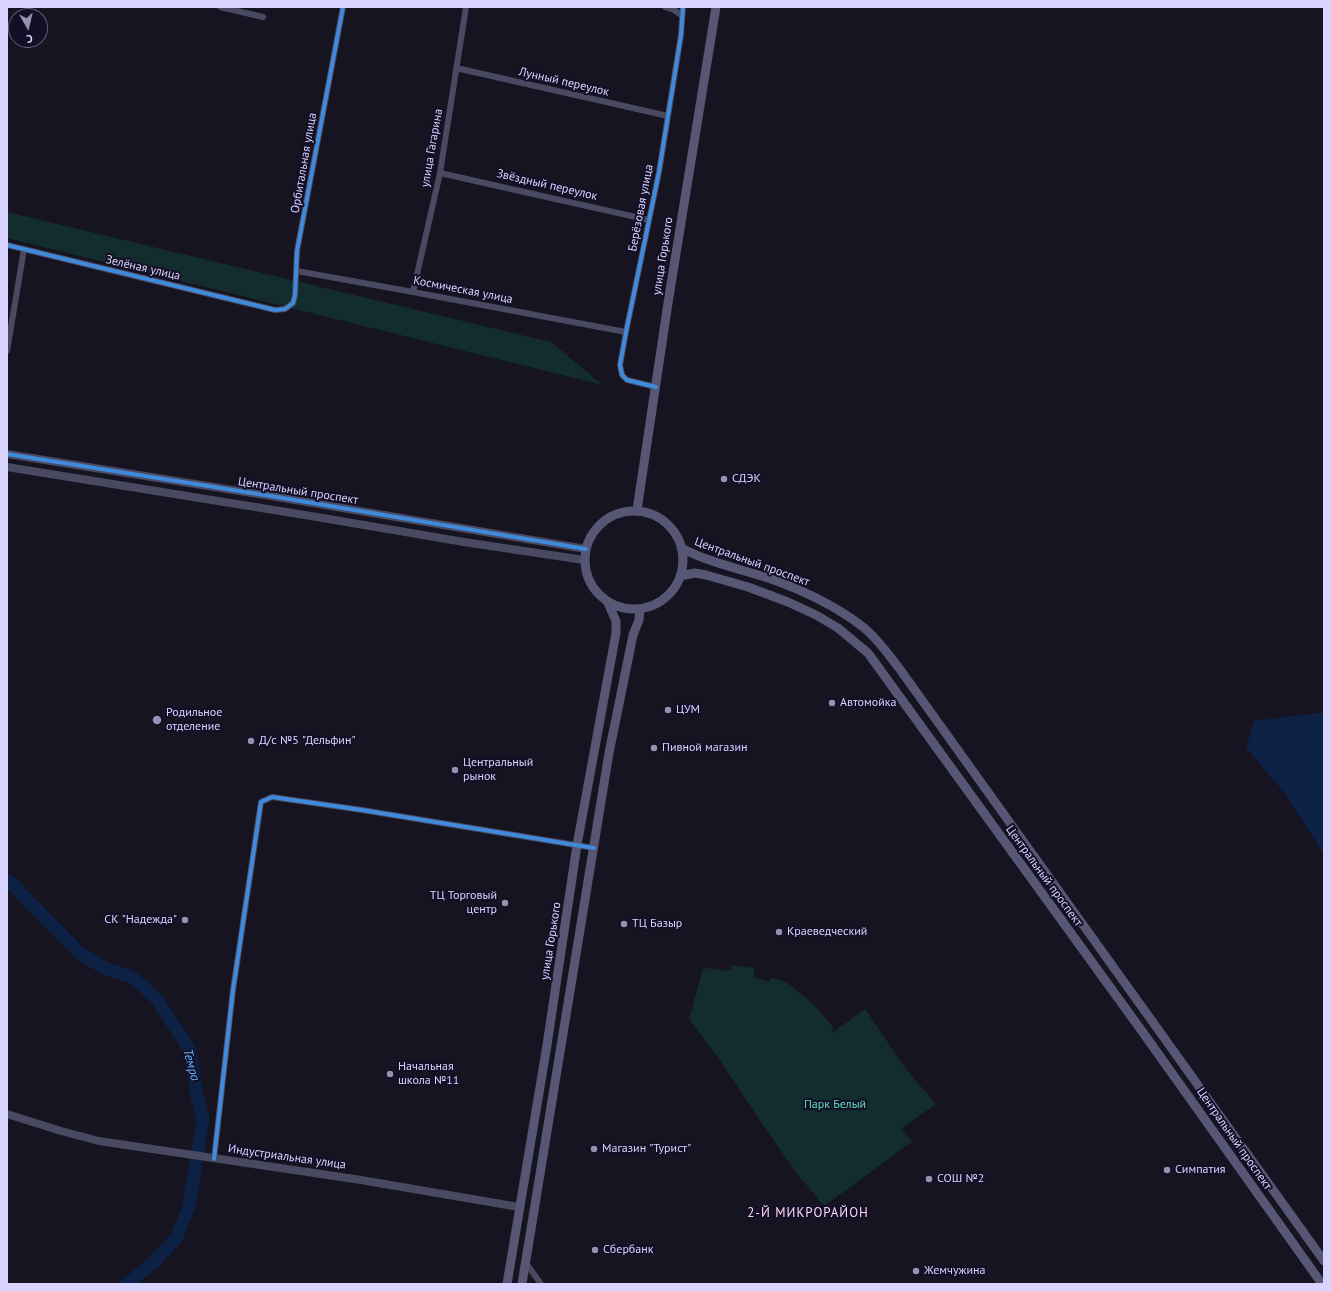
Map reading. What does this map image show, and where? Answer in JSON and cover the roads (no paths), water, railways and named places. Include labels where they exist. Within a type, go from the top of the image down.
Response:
[{"type":"main road","name":"улица Горького","points":[[637,510],[668,303],[716,7]]},
{"type":"main road","points":[[637,510],[656,516],[673,530],[682,548],[683,562],[680,576],[675,587],[667,596],[657,603],[640,609],[622,608],[608,603],[592,586],[586,574],[584,560],[590,536],[598,526],[608,518],[620,513],[637,510]]},
{"type":"main road","name":"Центральный проспект","points":[[682,548],[697,556],[771,579],[822,602],[863,627],[880,644],[899,668],[1324,1261]]},
{"type":"main road","name":"Центральный проспект","points":[[680,576],[695,573],[721,578],[788,602],[816,615],[838,628],[868,653],[1144,1034],[1322,1284]]},
{"type":"main road","name":"улица Горького","points":[[507,1284],[547,1045],[577,845],[616,633],[616,621],[608,603]]},
{"type":"main road","points":[[522,1284],[609,753],[633,635],[639,620],[640,609]]},
{"type":"main road","points":[[838,628],[847,616]]},
{"type":"main road","points":[[1044,898],[1057,889]]},
{"type":"main road","points":[[519,1206],[534,1209]]},
{"type":"street","points":[[220,7],[263,17]]},
{"type":"street","name":"Орбитальная улица","points":[[274,310],[285,309],[293,304],[297,271],[297,251],[343,7]]},
{"type":"street","name":"улица Гагарина","points":[[413,292],[440,172],[466,7]]},
{"type":"street","points":[[665,7],[674,10],[681,15]]},
{"type":"street","name":"Берёзовая улица","points":[[656,387],[627,380],[622,375],[620,365],[668,116],[682,25],[681,15],[683,7]]},
{"type":"street","name":"Лунный переулок","points":[[456,68],[668,116]]},
{"type":"street","name":"Звёздный переулок","points":[[440,172],[649,220]]},
{"type":"street","name":"Зелёная улица","points":[[7,245],[274,310]]},
{"type":"street","points":[[7,351],[24,249]]},
{"type":"street","name":"Космическая улица","points":[[297,271],[626,332]]},
{"type":"street","name":"Центральный проспект","points":[[7,454],[277,497],[586,549]]},
{"type":"street","name":"Центральный проспект","points":[[7,468],[584,560]]},
{"type":"street","points":[[214,1159],[233,990],[261,802],[272,798],[362,810],[594,848]]},
{"type":"street","name":"Индустриальная улица","points":[[7,1114],[99,1141],[361,1180],[519,1206]]},
{"type":"street","points":[[526,1263],[541,1284]]},
{"type":"water","points":[[1324,713],[1324,854],[1283,791],[1246,748],[1254,721]]},
{"type":"waterway","name":"Темра","points":[[7,880],[82,955],[107,969],[129,976],[142,985],[156,998],[190,1050],[197,1096],[203,1119],[189,1206],[177,1237],[154,1262],[127,1284]]},
{"type":"place","name":"СДЭК","points":[[724,479]]},
{"type":"place","name":"Автомойка","points":[[832,703]]},
{"type":"place","name":"ЦУМ","points":[[668,710]]},
{"type":"place","name":"Родильное отделение","points":[[157,720]]},
{"type":"place","name":"Д/c №5 \"Дельфин\"","points":[[251,741]]},
{"type":"place","name":"Пивной магазин","points":[[654,748]]},
{"type":"place","name":"Центральный рынок","points":[[455,770]]},
{"type":"place","name":"ТЦ Торговый центр","points":[[505,903]]},
{"type":"place","name":"СК \"Надежда\"","points":[[185,920]]},
{"type":"place","name":"ТЦ Базыр","points":[[624,924]]},
{"type":"place","name":"Краеведческий","points":[[779,932]]},
{"type":"place","name":"Начальная школа №11","points":[[390,1074]]},
{"type":"place","name":"Магазин \"Турист\"","points":[[594,1149]]},
{"type":"place","name":"Симпатия","points":[[1167,1170]]},
{"type":"place","name":"СОШ №2","points":[[929,1179]]},
{"type":"place","name":"Сбербанк","points":[[595,1250]]},
{"type":"place","name":"Жемчужина","points":[[916,1271]]},
{"type":"district","name":"2-Й МИКРОРАЙОН","points":[[808,1213]]},
{"type":"park label","name":"Парк Белый","points":[[835,1105]]}]
